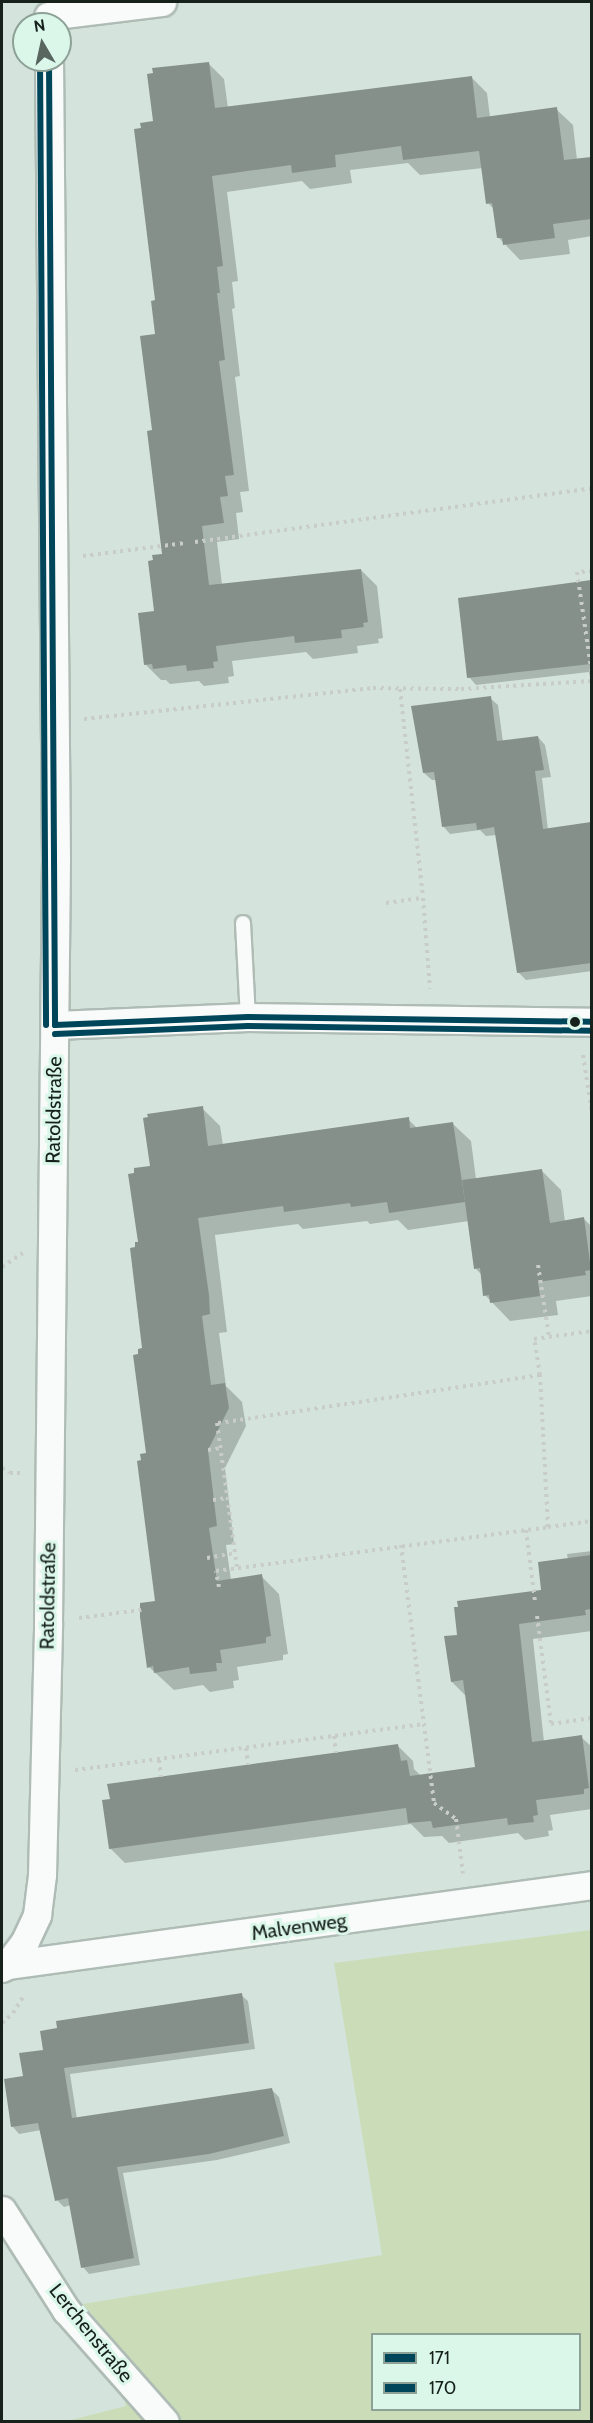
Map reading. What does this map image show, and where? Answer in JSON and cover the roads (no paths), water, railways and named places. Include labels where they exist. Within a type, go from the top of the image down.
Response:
[{"type":"street","points":[[67,12],[162,2]]},
{"type":"street","name":"Ratoldstraße","points":[[4,1967],[25,1941],[37,1915],[42,1875],[45,1774],[55,1025],[49,72]]},
{"type":"street","points":[[55,1025],[248,1017],[591,1022]]},
{"type":"street","name":"Malvenweg","points":[[4,1967],[591,1885]]},
{"type":"street","name":"Lerchenstraße","points":[[2,2210],[66,2310],[165,2421]]},
{"type":"lane","points":[[243,923],[248,1017]]}]
